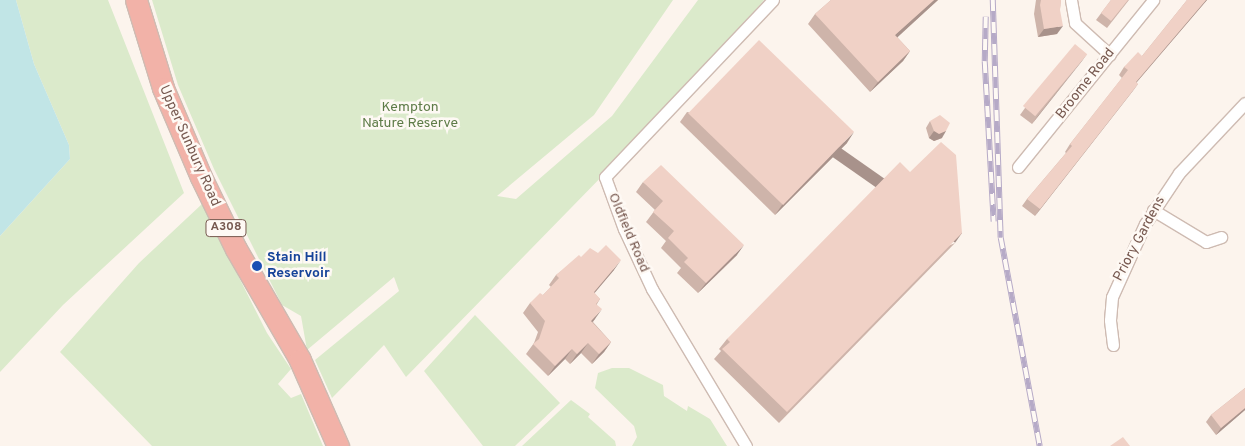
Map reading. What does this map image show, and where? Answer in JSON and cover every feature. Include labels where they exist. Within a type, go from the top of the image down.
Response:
[{"type":"highway","name":"Upper Sunbury Road","points":[[136,0],[163,88],[201,177],[236,249],[300,360],[338,446]]},
{"type":"street","name":"Oldfield Road","points":[[746,446],[652,289],[624,229],[605,177],[773,0]]},
{"type":"street","points":[[1071,0],[1075,23],[1110,55]]},
{"type":"street","name":"Broome Road","points":[[1018,167],[1153,0]]},
{"type":"street","name":"Priory Gardens","points":[[1113,345],[1110,311],[1116,286],[1153,210],[1179,173],[1245,103]]},
{"type":"street","points":[[1153,210],[1206,242],[1221,237]]},
{"type":"green space","points":[[16,0],[108,0],[184,193],[63,305],[0,372],[0,236],[70,159],[69,145],[34,64]]},
{"type":"green space","name":"Kempton Nature Reserve","points":[[152,0],[673,0],[594,115],[497,196],[516,199],[612,116],[698,0],[764,0],[693,83],[406,377],[384,345],[332,398],[315,360],[399,291],[394,277],[307,350],[301,316],[282,305],[214,169],[178,85]]},
{"type":"green space","points":[[202,204],[267,333],[291,369],[278,384],[291,398],[301,394],[323,446],[152,446],[60,352],[139,263]]},
{"type":"green space","points":[[475,315],[560,403],[515,446],[483,446],[424,371]]},
{"type":"green space","points":[[612,368],[629,368],[663,385],[664,396],[687,411],[688,406],[710,419],[727,446],[632,446],[637,437],[634,426],[595,388],[598,373]]},
{"type":"green space","points":[[571,400],[590,414],[588,417],[615,441],[616,446],[522,446]]},
{"type":"water","points":[[0,0],[16,0],[34,64],[69,145],[70,159],[0,236]]},
{"type":"building","points":[[831,0],[934,0],[895,35],[910,51],[878,82],[815,14]]},
{"type":"building","points":[[1041,0],[1061,0],[1060,10],[1063,26],[1044,29],[1040,5]]},
{"type":"building","points":[[1111,0],[1128,0],[1111,21],[1101,13]]},
{"type":"building","points":[[1187,0],[1206,0],[1136,82],[1138,84],[1040,209],[1027,199],[1072,146],[1070,144],[1128,70],[1124,67],[1138,52],[1142,56]]},
{"type":"building","points":[[759,40],[854,132],[783,205],[688,113]]},
{"type":"building","points":[[1075,44],[1087,54],[1035,116],[1023,106]]},
{"type":"building","points":[[940,115],[950,123],[946,131],[939,134],[934,131],[930,121]]},
{"type":"building","points":[[941,142],[956,155],[962,233],[787,412],[722,349],[730,342],[727,339],[900,162],[910,172]]},
{"type":"building","points":[[661,165],[744,245],[706,283],[684,262],[688,258],[668,238],[674,231],[653,212],[663,201],[643,182]]},
{"type":"building","points":[[606,245],[621,260],[594,292],[600,299],[596,304],[602,309],[591,321],[611,342],[599,354],[588,343],[577,354],[572,349],[555,366],[533,344],[539,339],[545,321],[530,303],[540,293],[543,295],[559,278],[556,275],[579,255],[581,257],[590,248],[598,253]]},
{"type":"building","points":[[1245,388],[1245,408],[1221,428],[1211,415]]},
{"type":"building","points":[[1123,437],[1130,446],[1110,446]]},
{"type":"railway","points":[[993,0],[1001,238],[1040,446]]},
{"type":"railway","points":[[986,17],[985,62],[994,222]]},
{"type":"place","name":"Stain Hill Reservoir","points":[[257,266]]}]
